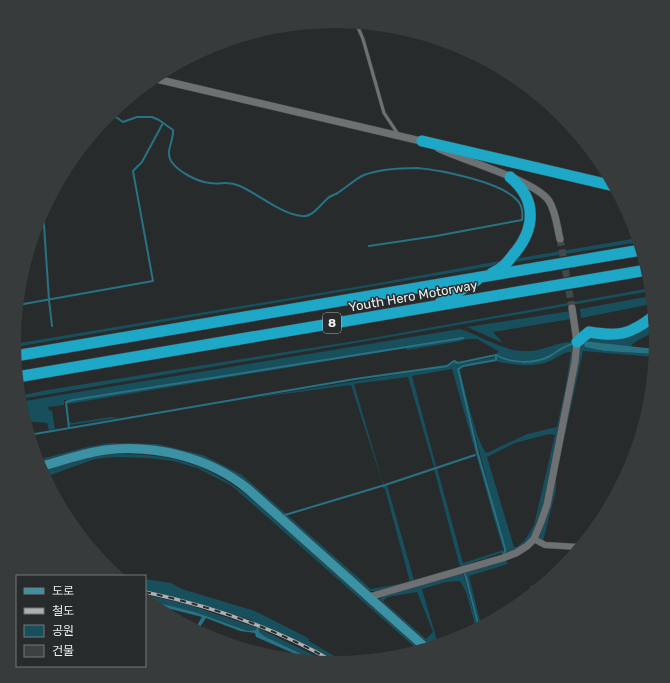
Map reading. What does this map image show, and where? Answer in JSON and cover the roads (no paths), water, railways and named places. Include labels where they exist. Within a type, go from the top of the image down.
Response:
[{"type":"highway","points":[[422,141],[607,184]]},
{"type":"highway","points":[[435,306],[483,277],[503,267],[517,251],[529,231],[531,217],[528,202],[521,188],[510,177]]},
{"type":"highway","name":"Youth Hero Motorway","points":[[22,355],[635,251]]},
{"type":"highway","name":"Youth Hero Motorway","points":[[23,375],[641,271]]},
{"type":"highway","points":[[577,342],[589,332],[620,335],[633,331],[648,320]]},
{"type":"main road","points":[[46,465],[86,454],[115,449],[156,450],[195,460],[227,475],[242,485],[421,644]]},
{"type":"street","points":[[161,80],[422,141],[456,157],[510,177],[541,192],[548,200],[553,210],[560,239]]},
{"type":"street","points":[[369,597],[503,558],[516,553],[534,539],[547,505],[577,342],[572,308]]},
{"type":"street","points":[[534,539],[545,544],[573,546]]},
{"type":"lane","points":[[359,28],[363,38],[384,113],[400,137]]},
{"type":"waterway","points":[[115,117],[123,122],[137,117],[152,117],[173,130],[169,157],[174,165],[183,173],[205,182],[231,183],[240,186],[286,212],[302,216],[313,213],[329,197],[338,193],[364,175],[383,170],[410,168],[440,171],[485,182],[509,194],[519,202],[522,209],[522,220],[436,236],[369,246]]},
{"type":"waterway","points":[[24,304],[153,281],[133,171],[142,162],[163,123]]},
{"type":"waterway","points":[[44,224],[52,326]]},
{"type":"waterway","points":[[69,428],[66,402],[73,400],[463,338]]},
{"type":"waterway","points":[[35,434],[355,379],[447,366],[454,361],[458,363],[496,355],[508,360],[530,362],[544,359],[572,344]]},
{"type":"waterway","points":[[496,355],[496,360],[463,366],[458,369],[478,454],[505,549],[503,554]]},
{"type":"waterway","points":[[285,515],[385,485],[475,455]]},
{"type":"waterway","points":[[465,574],[477,621]]},
{"type":"tunnel","points":[[560,239],[572,308]]},
{"type":"railway","points":[[146,592],[218,611],[266,629],[322,655]]}]
